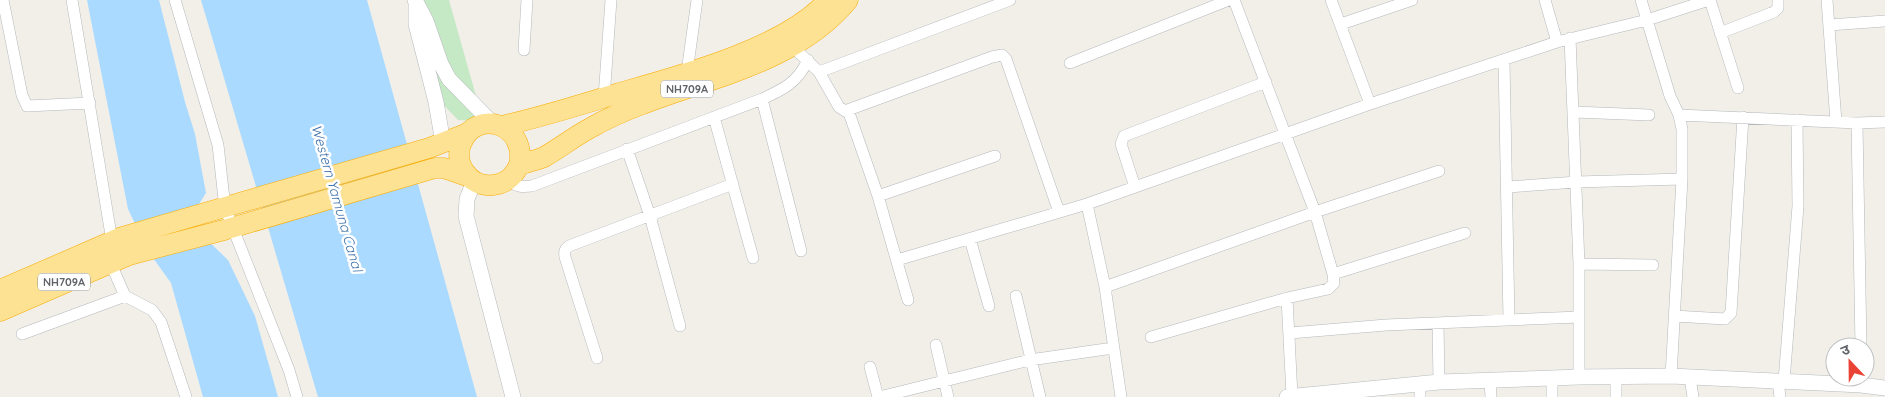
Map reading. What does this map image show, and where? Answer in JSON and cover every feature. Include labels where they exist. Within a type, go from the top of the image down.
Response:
[{"type":"highway","name":"NH709A","points":[[0,290],[118,249],[228,217],[436,145],[468,133],[475,128],[498,125],[604,98],[741,54],[768,42],[808,18],[828,0]]},
{"type":"highway","name":"NH709A","points":[[228,217],[435,168],[454,171],[491,186],[602,121],[746,68],[792,45],[835,15],[848,0]]},
{"type":"highway","points":[[498,125],[510,132],[520,147],[521,156],[513,173]]},
{"type":"highway","points":[[468,133],[462,141],[459,159],[462,168],[470,179]]},
{"type":"highway","name":"NH709A","points":[[0,311],[118,249]]},
{"type":"street","points":[[3,0],[22,95],[27,106],[90,103]]},
{"type":"street","points":[[72,0],[125,296]]},
{"type":"street","points":[[175,0],[218,144],[228,217],[289,370],[297,397]]},
{"type":"street","points":[[524,50],[527,0]]},
{"type":"street","points":[[604,98],[611,0]]},
{"type":"street","points":[[688,72],[697,0]]},
{"type":"street","points":[[819,72],[988,4],[1010,0]]},
{"type":"street","points":[[1070,63],[1229,0]]},
{"type":"street","points":[[1151,337],[1287,298],[1328,289],[1334,285],[1333,274],[1315,212],[1234,0]]},
{"type":"street","points":[[1331,0],[1370,104]]},
{"type":"street","points":[[1341,24],[1412,0]]},
{"type":"street","points":[[1545,0],[1557,42]]},
{"type":"street","points":[[1641,0],[1682,129],[1682,179],[1671,376]]},
{"type":"street","points":[[897,260],[1087,204],[1370,104],[1557,42],[1647,20],[1709,0],[1738,88]]},
{"type":"street","points":[[1720,33],[1774,12],[1778,8],[1778,0]]},
{"type":"street","points":[[1827,0],[1836,122]]},
{"type":"street","points":[[416,2],[426,21],[441,64],[449,79],[498,125]]},
{"type":"street","points":[[416,2],[416,24],[436,102],[436,145]]},
{"type":"street","points":[[1829,25],[1885,21]]},
{"type":"street","points":[[1570,38],[1577,182],[1580,377]]},
{"type":"street","points":[[792,45],[819,72],[841,110],[848,110],[992,56],[1002,55],[1006,59],[1059,212]]},
{"type":"street","points":[[513,173],[515,186],[532,186],[762,99],[791,84],[802,72],[808,60]]},
{"type":"street","points":[[1504,60],[1509,320]]},
{"type":"street","points":[[1135,187],[1121,144],[1124,136],[1266,82]]},
{"type":"street","points":[[762,99],[801,251]]},
{"type":"street","points":[[848,110],[878,196],[908,300]]},
{"type":"street","points":[[1574,112],[1649,115]]},
{"type":"street","points":[[1679,115],[1857,123],[1885,122]]},
{"type":"street","points":[[714,117],[753,258]]},
{"type":"street","points":[[1674,316],[1725,319],[1731,313],[1743,117]]},
{"type":"street","points":[[1780,397],[1798,206],[1797,120]]},
{"type":"street","points":[[1857,123],[1861,337]]},
{"type":"street","points":[[628,149],[650,216],[680,326]]},
{"type":"street","points":[[878,196],[995,156]]},
{"type":"street","points":[[1105,287],[1315,212],[1439,171]]},
{"type":"street","points":[[470,179],[466,199],[466,216],[513,397]]},
{"type":"street","points":[[1506,187],[1577,182],[1682,179]]},
{"type":"street","points":[[597,358],[564,252],[569,246],[733,184]]},
{"type":"street","points":[[1087,204],[1105,287],[1112,348],[1121,397]]},
{"type":"street","points":[[1333,274],[1466,233]]},
{"type":"street","points":[[970,240],[989,306]]},
{"type":"street","points":[[1579,264],[1653,265]]},
{"type":"street","points":[[22,334],[125,296],[152,310],[161,322],[186,397]]},
{"type":"street","points":[[1016,296],[1040,397]]},
{"type":"street","points":[[1287,298],[1290,333],[1290,397],[1420,391],[1440,382],[1580,377],[1671,376],[1825,381]]},
{"type":"street","points":[[1290,333],[1438,323],[1579,318]]},
{"type":"street","points":[[1438,323],[1440,382]]},
{"type":"street","points":[[936,345],[948,397]]},
{"type":"street","points":[[870,367],[879,397],[1030,360],[1112,348]]},
{"type":"street","points":[[1616,376],[1616,397]]},
{"type":"street","points":[[1552,378],[1552,397]]},
{"type":"street","points":[[1690,378],[1693,397]]},
{"type":"street","points":[[1490,381],[1491,397]]},
{"type":"green space","points":[[411,0],[449,0],[483,121],[458,120],[439,100]]},
{"type":"water","points":[[87,0],[159,0],[195,134],[206,193],[194,212],[201,234],[228,260],[255,316],[278,397],[203,397],[171,283],[148,251],[128,209]]},
{"type":"water","name":"Western Yamuna Canal","points":[[201,0],[367,0],[477,397],[318,397]]}]
